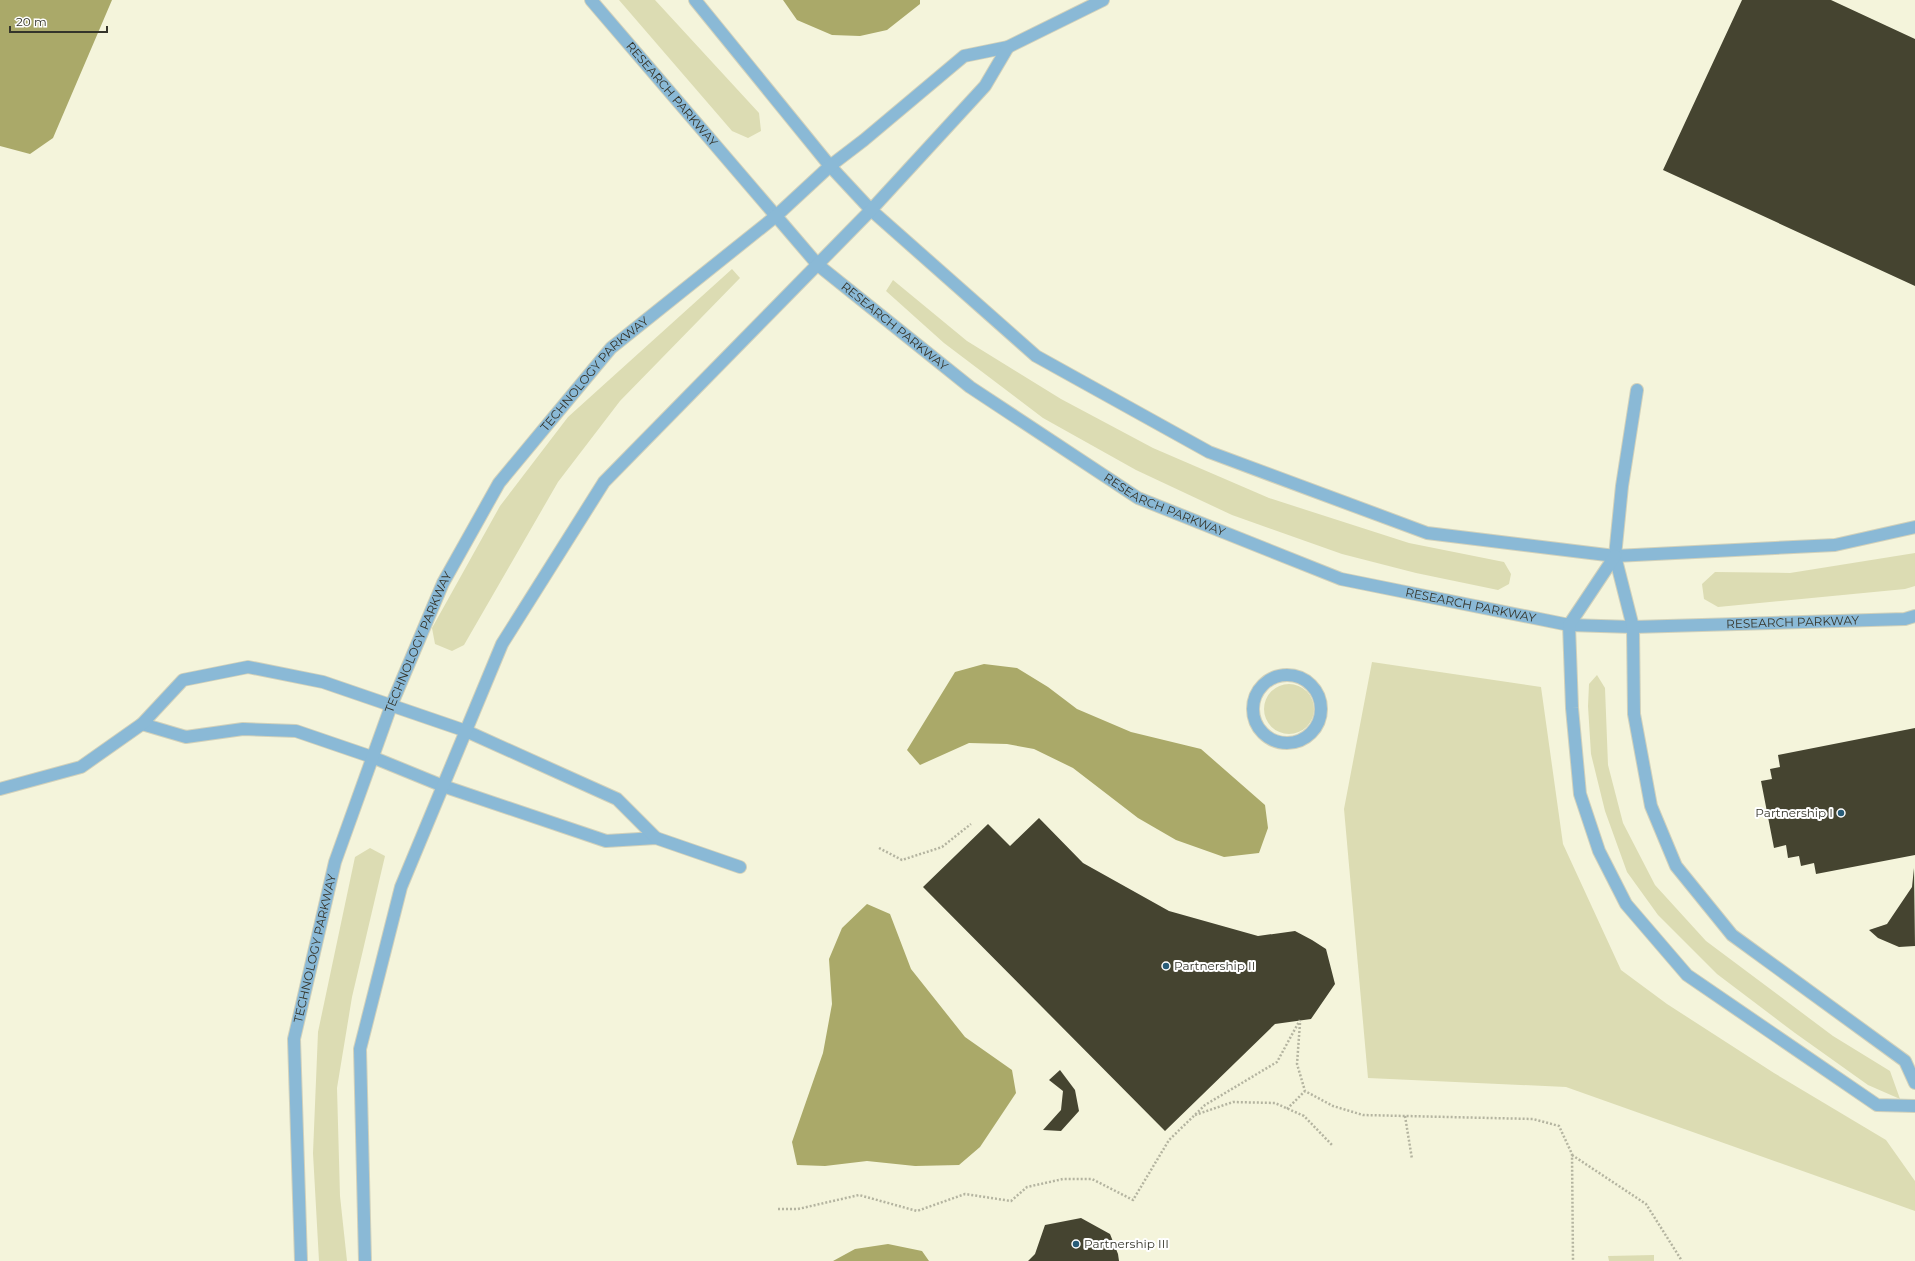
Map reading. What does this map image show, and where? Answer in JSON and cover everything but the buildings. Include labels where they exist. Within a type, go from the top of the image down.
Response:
[{"type":"street","name":"RESEARCH PARKWAY","points":[[591,0],[818,265],[970,387],[1138,498],[1341,579],[1569,625],[1633,627],[1905,619],[1915,616]]},
{"type":"street","points":[[695,0],[830,166],[871,210],[1036,356],[1209,452],[1427,533],[1615,556],[1835,546],[1915,527]]},
{"type":"street","name":"TECHNOLOGY PARKWAY","points":[[301,1261],[294,1039],[335,862],[391,706],[442,583],[499,483],[611,348],[776,216],[830,166],[864,140],[964,56],[1008,46],[1102,0]]},
{"type":"street","points":[[365,1261],[360,1049],[401,887],[502,644],[604,482],[871,210],[985,86],[1008,46]]},
{"type":"street","points":[[1637,390],[1622,486],[1615,556],[1633,627],[1634,714],[1651,806],[1676,866],[1732,935],[1905,1061],[1915,1083]]},
{"type":"street","points":[[1615,556],[1569,625],[1572,708],[1580,794],[1599,851],[1626,904],[1687,975],[1877,1105],[1915,1106]]},
{"type":"street","points":[[0,789],[81,767],[142,724],[183,680],[248,667],[323,682],[466,731],[617,799],[656,838]]},
{"type":"street","points":[[1281,675],[1292,675],[1302,678],[1311,684],[1321,704],[1321,715],[1317,726],[1309,735],[1299,741],[1287,744],[1276,742],[1266,736],[1258,728],[1253,717],[1252,705],[1255,694],[1262,685],[1270,679],[1281,675]]},
{"type":"street","points":[[142,724],[186,737],[243,729],[296,731],[372,757],[443,786],[606,841],[656,838],[740,867]]},
{"type":"path","points":[[879,848],[902,860],[942,847],[971,824]]},
{"type":"path","points":[[778,1209],[798,1209],[859,1195],[917,1211],[965,1194],[1011,1201],[1027,1187],[1063,1179],[1092,1179],[1134,1200],[1168,1140],[1206,1105],[1278,1062],[1300,1020],[1297,1064],[1305,1091],[1333,1106],[1363,1115],[1533,1118],[1559,1126],[1572,1154],[1573,1261]]},
{"type":"path","points":[[1287,1109],[1305,1091]]},
{"type":"path","points":[[1194,1115],[1233,1102],[1275,1104],[1304,1116],[1333,1146]]},
{"type":"path","points":[[1405,1116],[1412,1159]]},
{"type":"path","points":[[1572,1154],[1646,1204],[1682,1261]]},
{"type":"green space","points":[[619,0],[655,0],[759,113],[761,131],[748,138],[732,131]]},
{"type":"green space","points":[[732,269],[740,278],[620,401],[558,482],[464,645],[452,651],[435,644],[432,628],[500,506],[568,417]]},
{"type":"green space","points":[[893,280],[967,341],[1061,399],[1153,448],[1269,498],[1409,543],[1504,562],[1511,574],[1509,584],[1498,590],[1416,573],[1342,554],[1232,515],[1136,470],[1043,418],[944,343],[886,291]]},
{"type":"green space","points":[[1915,553],[1915,586],[1905,589],[1718,607],[1704,599],[1702,584],[1715,572],[1790,573]]},
{"type":"green space","points":[[1372,662],[1541,687],[1563,844],[1621,970],[1667,1004],[1774,1073],[1886,1140],[1915,1181],[1915,1211],[1566,1087],[1368,1078],[1344,809]]},
{"type":"green space","points":[[1597,675],[1605,688],[1608,765],[1623,823],[1655,885],[1706,941],[1833,1036],[1890,1071],[1900,1099],[1868,1085],[1795,1033],[1717,974],[1658,915],[1627,872],[1605,811],[1591,754],[1588,706],[1589,684]]},
{"type":"green space","points":[[1284,684],[1294,684],[1307,691],[1314,704],[1314,714],[1307,727],[1294,734],[1284,734],[1275,730],[1268,723],[1264,714],[1264,704],[1268,695],[1275,688]]},
{"type":"green space","points":[[370,848],[385,856],[352,997],[337,1088],[340,1196],[347,1261],[319,1261],[313,1153],[318,1032],[355,857]]},
{"type":"green space","points":[[1654,1255],[1654,1261],[1609,1261],[1608,1256]]},
{"type":"shaded area","points":[[0,0],[112,0],[53,138],[30,154],[0,146]]},
{"type":"shaded area","points":[[783,0],[920,0],[920,4],[887,30],[860,36],[832,35],[797,20]]},
{"type":"shaded area","points":[[984,664],[1017,668],[1048,687],[1077,709],[1131,732],[1201,749],[1265,805],[1268,828],[1259,853],[1224,857],[1176,840],[1138,818],[1073,768],[1034,749],[1007,744],[969,743],[920,765],[907,750],[955,672]]},
{"type":"shaded area","points":[[867,904],[890,914],[911,969],[965,1037],[1012,1070],[1016,1093],[980,1147],[959,1165],[915,1166],[867,1161],[825,1166],[797,1165],[792,1142],[823,1053],[832,1004],[829,959],[842,928]]},
{"type":"shaded area","points":[[888,1244],[922,1251],[929,1261],[833,1261],[855,1249]]},
{"type":"place","name":"Partnership I","points":[[1841,813]]},
{"type":"place","name":"Partnership II","points":[[1166,966]]},
{"type":"place","name":"Partnership III","points":[[1076,1244]]}]
